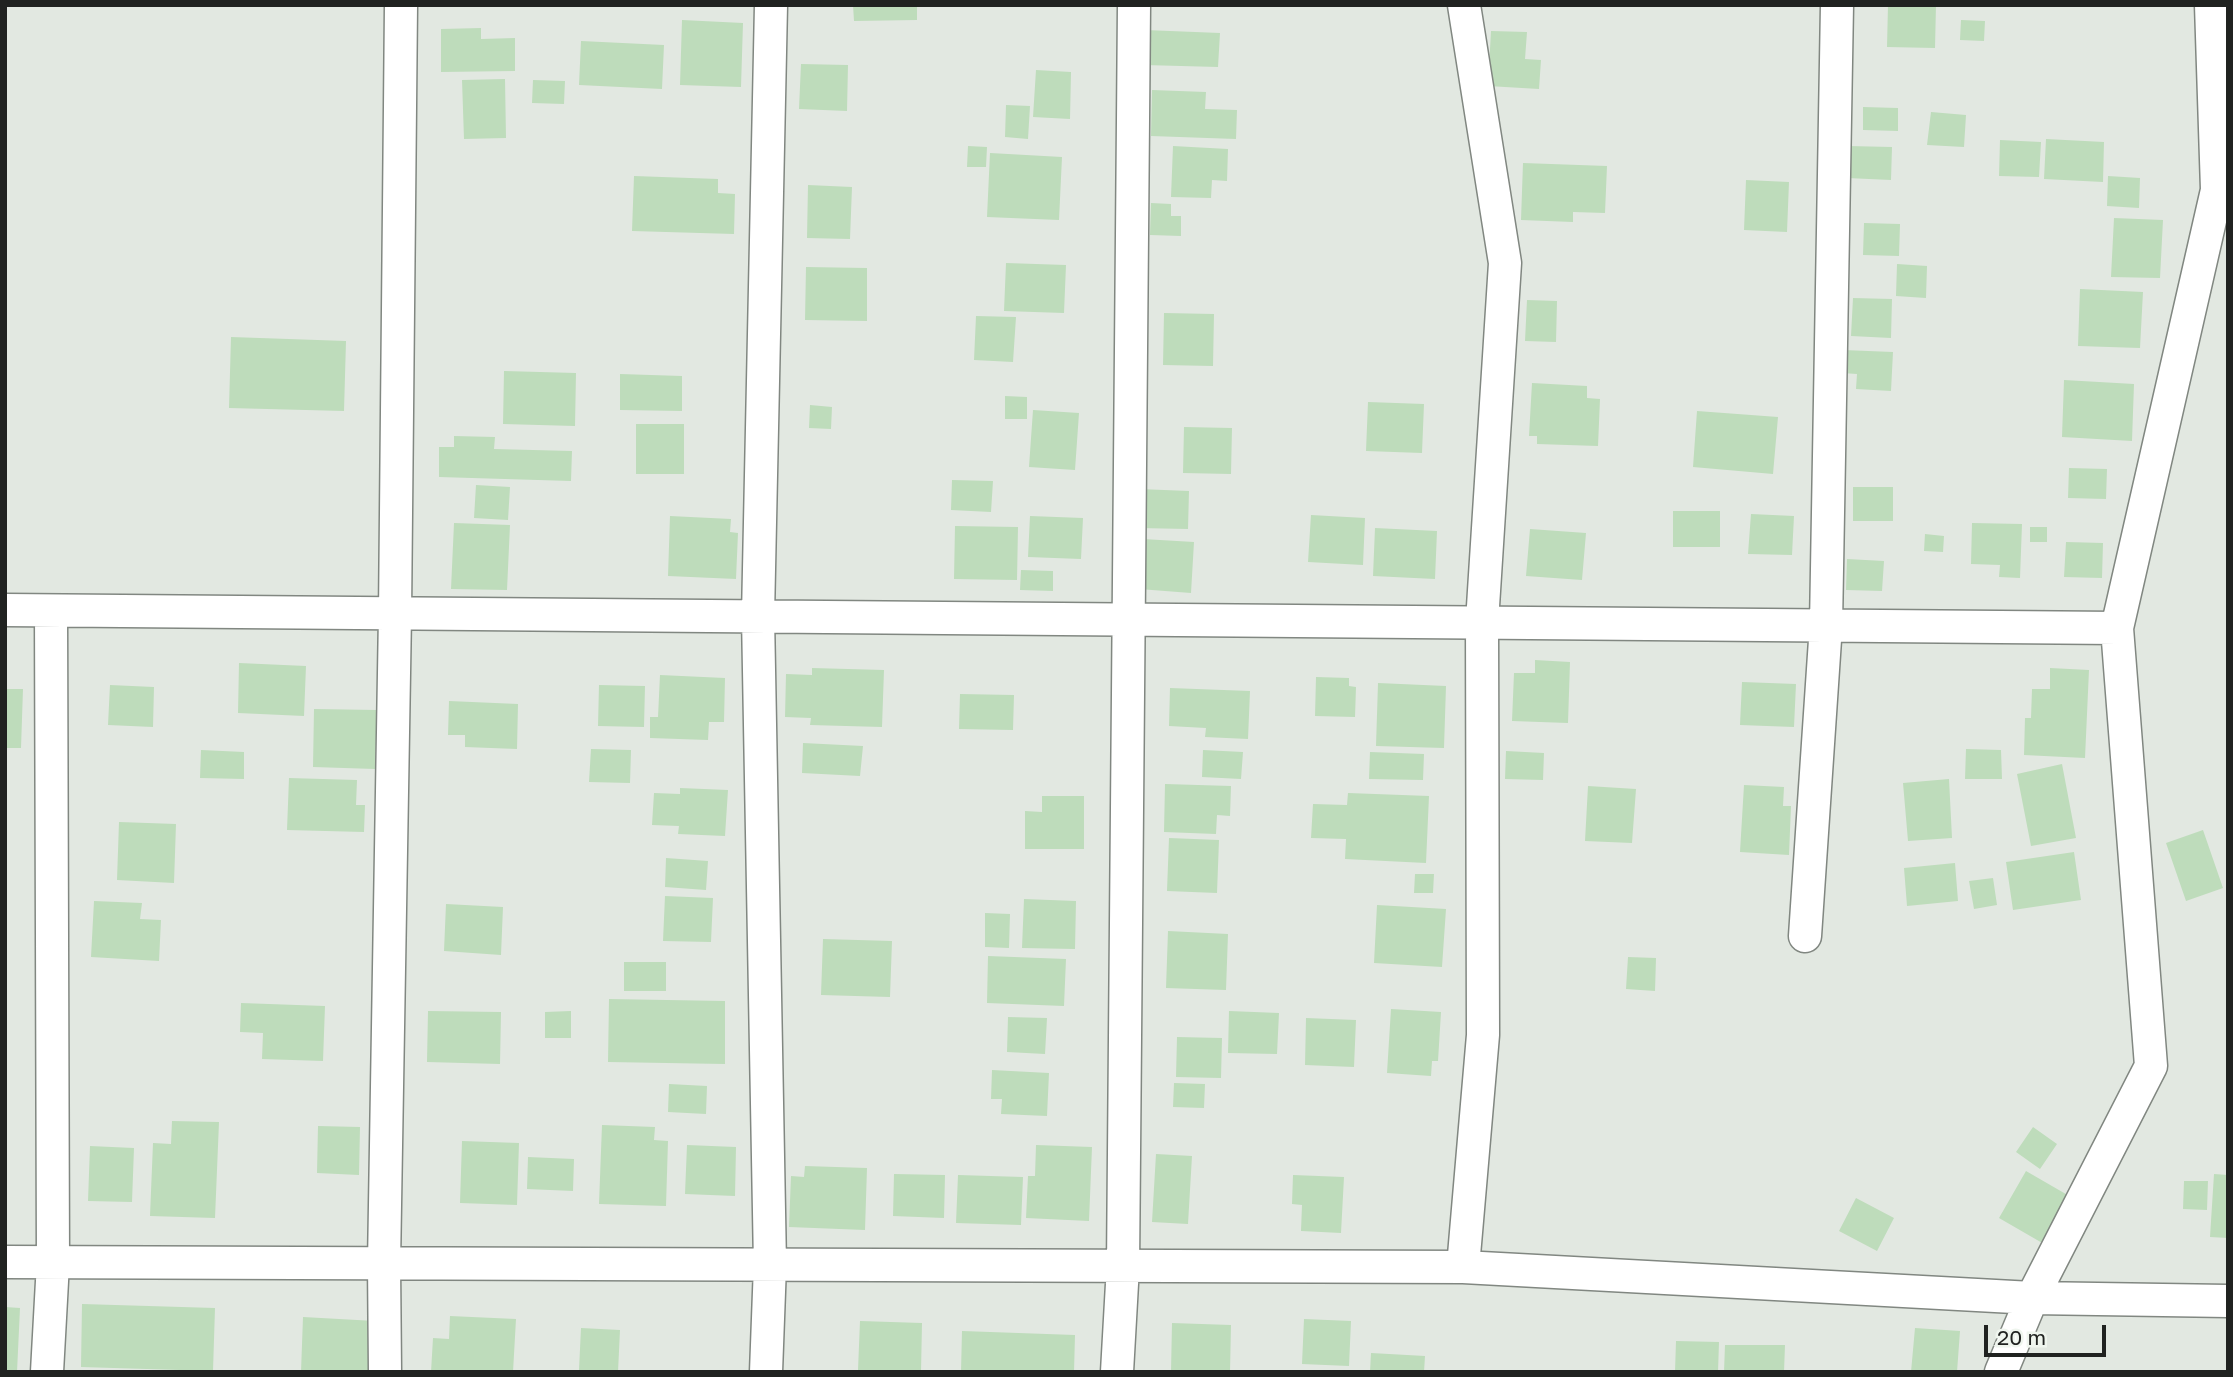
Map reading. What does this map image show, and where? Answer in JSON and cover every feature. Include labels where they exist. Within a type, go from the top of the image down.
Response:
[{"type":"street","points":[[386,1372],[384,1264],[395,614],[401,5]]},
{"type":"street","points":[[766,1372],[771,1265],[758,616],[771,5]]},
{"type":"street","points":[[1117,1372],[1123,1266],[1134,5]]},
{"type":"street","points":[[1463,1267],[1483,1035],[1482,622],[1504,263],[1464,5]]},
{"type":"street","points":[[1805,936],[1826,625],[1837,5]]},
{"type":"street","points":[[2001,1372],[2032,1298],[2151,1066],[2117,628],[2217,190],[2211,5]]},
{"type":"street","points":[[5,610],[2117,628]]},
{"type":"street","points":[[47,1372],[53,1262],[51,611]]},
{"type":"street","points":[[5,1262],[1463,1267],[2032,1298],[2228,1301]]},
{"type":"building","points":[[853,5],[917,5],[917,20],[854,21]]},
{"type":"building","points":[[1888,5],[1936,5],[1935,48],[1887,47]]},
{"type":"building","points":[[682,20],[743,23],[741,87],[680,85]]},
{"type":"building","points":[[1961,20],[1985,21],[1984,41],[1960,40]]},
{"type":"building","points":[[481,28],[481,39],[515,38],[515,71],[441,72],[441,29]]},
{"type":"building","points":[[1145,30],[1220,33],[1218,67],[1144,65]]},
{"type":"building","points":[[1491,31],[1527,32],[1525,59],[1541,60],[1539,89],[1488,86]]},
{"type":"building","points":[[581,41],[664,45],[662,89],[579,85]]},
{"type":"building","points":[[801,64],[848,65],[847,111],[799,109]]},
{"type":"building","points":[[1036,70],[1071,72],[1070,119],[1033,117]]},
{"type":"building","points":[[505,79],[506,138],[464,139],[462,80]]},
{"type":"building","points":[[533,80],[565,81],[564,104],[532,103]]},
{"type":"building","points":[[1152,90],[1206,92],[1205,109],[1237,110],[1236,139],[1151,136]]},
{"type":"building","points":[[1006,105],[1030,106],[1028,139],[1005,137]]},
{"type":"building","points":[[1863,107],[1898,108],[1898,131],[1863,130]]},
{"type":"building","points":[[1931,112],[1966,115],[1964,147],[1927,145]]},
{"type":"building","points":[[2046,139],[2104,142],[2103,182],[2044,179]]},
{"type":"building","points":[[2000,140],[2041,142],[2039,177],[1999,176]]},
{"type":"building","points":[[968,146],[987,147],[986,167],[967,167]]},
{"type":"building","points":[[1173,146],[1228,149],[1227,181],[1212,180],[1211,198],[1171,197]]},
{"type":"building","points":[[1848,146],[1892,147],[1891,180],[1847,178]]},
{"type":"building","points":[[990,153],[1062,157],[1059,220],[987,217]]},
{"type":"building","points":[[1523,163],[1607,166],[1605,213],[1573,212],[1573,222],[1521,220]]},
{"type":"building","points":[[634,176],[718,179],[718,193],[735,194],[734,234],[632,231]]},
{"type":"building","points":[[2108,176],[2140,178],[2139,208],[2107,206]]},
{"type":"building","points":[[1746,180],[1789,182],[1787,232],[1744,230]]},
{"type":"building","points":[[808,185],[852,187],[850,239],[807,238]]},
{"type":"building","points":[[1151,203],[1171,204],[1171,216],[1181,216],[1181,236],[1150,235]]},
{"type":"building","points":[[2114,218],[2163,220],[2160,278],[2111,277]]},
{"type":"building","points":[[1864,223],[1900,224],[1899,256],[1863,255]]},
{"type":"building","points":[[1006,263],[1066,265],[1064,313],[1004,311]]},
{"type":"building","points":[[1897,264],[1927,266],[1926,298],[1896,296]]},
{"type":"building","points":[[806,267],[867,268],[867,321],[805,320]]},
{"type":"building","points":[[2080,289],[2143,292],[2140,348],[2078,346]]},
{"type":"building","points":[[1853,298],[1892,299],[1891,338],[1851,336]]},
{"type":"building","points":[[1527,300],[1557,301],[1556,342],[1525,341]]},
{"type":"building","points":[[1164,313],[1214,314],[1213,366],[1163,365]]},
{"type":"building","points":[[976,316],[1016,317],[1013,362],[974,360]]},
{"type":"building","points":[[231,337],[346,341],[344,411],[229,408]]},
{"type":"building","points":[[1843,350],[1893,352],[1891,391],[1856,389],[1857,374],[1842,373]]},
{"type":"building","points":[[504,371],[576,373],[575,426],[503,424]]},
{"type":"building","points":[[620,374],[682,376],[682,411],[620,410]]},
{"type":"building","points":[[2064,380],[2134,384],[2132,441],[2062,437]]},
{"type":"building","points":[[1532,383],[1587,386],[1587,398],[1600,399],[1598,446],[1537,444],[1537,436],[1529,436]]},
{"type":"building","points":[[1005,396],[1027,397],[1027,419],[1005,419]]},
{"type":"building","points":[[1368,402],[1424,404],[1422,453],[1366,451]]},
{"type":"building","points":[[810,405],[832,407],[831,429],[809,428]]},
{"type":"building","points":[[1033,410],[1079,413],[1075,470],[1029,467]]},
{"type":"building","points":[[1697,411],[1778,417],[1773,474],[1693,467]]},
{"type":"building","points":[[636,424],[684,424],[684,474],[636,474]]},
{"type":"building","points":[[1184,427],[1232,428],[1231,474],[1183,473]]},
{"type":"building","points":[[454,436],[495,437],[494,449],[572,451],[571,481],[439,477],[439,447],[454,447]]},
{"type":"building","points":[[2069,468],[2107,469],[2106,499],[2068,498]]},
{"type":"building","points":[[952,480],[993,481],[991,512],[951,510]]},
{"type":"building","points":[[476,485],[510,487],[508,520],[474,518]]},
{"type":"building","points":[[1853,487],[1893,487],[1893,521],[1853,521]]},
{"type":"building","points":[[1139,489],[1189,491],[1188,529],[1138,528]]},
{"type":"building","points":[[1673,511],[1720,511],[1720,547],[1673,547]]},
{"type":"building","points":[[1751,514],[1794,516],[1792,555],[1748,554]]},
{"type":"building","points":[[1311,515],[1365,518],[1363,565],[1308,562]]},
{"type":"building","points":[[670,516],[731,519],[730,532],[738,533],[736,579],[668,576]]},
{"type":"building","points":[[1030,516],[1083,518],[1081,559],[1028,557]]},
{"type":"building","points":[[454,523],[510,525],[507,590],[451,589]]},
{"type":"building","points":[[1972,523],[2022,524],[2020,578],[1999,577],[2000,565],[1971,564]]},
{"type":"building","points":[[955,526],[1018,527],[1017,580],[954,579]]},
{"type":"building","points":[[2030,527],[2047,527],[2047,542],[2030,542]]},
{"type":"building","points":[[1375,528],[1437,531],[1435,579],[1373,576]]},
{"type":"building","points":[[1530,529],[1586,533],[1582,580],[1526,576]]},
{"type":"building","points":[[1925,534],[1944,536],[1943,552],[1924,551]]},
{"type":"building","points":[[1143,539],[1194,542],[1191,593],[1139,589]]},
{"type":"building","points":[[2066,542],[2103,543],[2102,578],[2064,577]]},
{"type":"building","points":[[1847,559],[1884,561],[1882,591],[1846,590]]},
{"type":"building","points":[[1021,570],[1053,571],[1053,591],[1020,590]]},
{"type":"building","points":[[1535,660],[1570,662],[1568,723],[1512,721],[1514,673],[1535,673]]},
{"type":"building","points":[[239,663],[306,666],[304,716],[238,713]]},
{"type":"building","points":[[812,668],[884,670],[882,727],[810,725],[811,718],[785,717],[786,674],[812,675]]},
{"type":"building","points":[[2050,668],[2089,670],[2085,758],[2024,755],[2025,718],[2031,718],[2032,689],[2050,689]]},
{"type":"building","points":[[660,675],[725,678],[724,722],[709,722],[708,740],[650,738],[650,717],[658,717]]},
{"type":"building","points":[[1316,677],[1349,678],[1349,686],[1356,687],[1355,717],[1315,716]]},
{"type":"building","points":[[1742,682],[1796,684],[1794,727],[1740,725]]},
{"type":"building","points":[[1378,683],[1446,686],[1444,748],[1376,746]]},
{"type":"building","points":[[110,685],[154,687],[153,727],[108,725]]},
{"type":"building","points":[[599,685],[645,686],[644,727],[598,726]]},
{"type":"building","points":[[1170,688],[1250,691],[1248,739],[1205,737],[1206,728],[1169,726]]},
{"type":"building","points":[[5,689],[23,689],[21,748],[5,748]]},
{"type":"building","points":[[960,694],[1014,695],[1013,730],[959,729]]},
{"type":"building","points":[[449,701],[518,704],[517,749],[465,747],[465,735],[448,735]]},
{"type":"building","points":[[314,709],[377,710],[375,769],[313,767]]},
{"type":"building","points":[[803,743],[863,746],[860,776],[802,773]]},
{"type":"building","points":[[591,749],[631,750],[630,783],[589,782]]},
{"type":"building","points":[[1966,749],[2001,750],[2002,779],[1965,779]]},
{"type":"building","points":[[201,750],[244,752],[244,779],[200,778]]},
{"type":"building","points":[[1203,750],[1243,752],[1241,779],[1202,777]]},
{"type":"building","points":[[1506,751],[1544,753],[1543,780],[1505,779]]},
{"type":"building","points":[[1370,752],[1424,754],[1423,780],[1369,779]]},
{"type":"building","points":[[2062,764],[2076,838],[2031,846],[2017,774]]},
{"type":"building","points":[[289,778],[357,780],[356,805],[365,805],[364,832],[287,830]]},
{"type":"building","points":[[1949,779],[1952,838],[1908,841],[1903,783]]},
{"type":"building","points":[[1165,784],[1231,786],[1230,816],[1217,815],[1216,834],[1164,832]]},
{"type":"building","points":[[1744,785],[1784,787],[1783,806],[1791,806],[1789,855],[1740,852]]},
{"type":"building","points":[[1588,786],[1636,789],[1632,843],[1585,841]]},
{"type":"building","points":[[680,788],[728,790],[725,836],[678,834],[679,826],[652,825],[654,793],[680,794]]},
{"type":"building","points":[[1348,793],[1429,796],[1426,863],[1345,859],[1346,839],[1311,838],[1313,804],[1347,805]]},
{"type":"building","points":[[1042,796],[1084,796],[1084,849],[1025,849],[1025,811],[1042,812]]},
{"type":"building","points":[[119,822],[176,824],[174,883],[117,880]]},
{"type":"building","points":[[2203,830],[2223,888],[2186,901],[2166,843]]},
{"type":"building","points":[[1169,838],[1219,840],[1217,893],[1167,891]]},
{"type":"building","points":[[2074,852],[2081,900],[2013,910],[2006,862]]},
{"type":"building","points":[[666,858],[708,861],[706,890],[665,887]]},
{"type":"building","points":[[1955,863],[1958,901],[1907,906],[1904,868]]},
{"type":"building","points":[[1415,874],[1434,874],[1433,893],[1414,893]]},
{"type":"building","points":[[1993,878],[1997,905],[1974,909],[1969,881]]},
{"type":"building","points":[[665,896],[713,898],[711,942],[663,941]]},
{"type":"building","points":[[1024,899],[1076,901],[1075,949],[1022,948]]},
{"type":"building","points":[[94,901],[142,903],[140,919],[161,920],[159,961],[91,957]]},
{"type":"building","points":[[446,904],[503,907],[501,955],[444,951]]},
{"type":"building","points":[[1377,905],[1446,909],[1442,967],[1374,963]]},
{"type":"building","points":[[985,913],[1010,914],[1009,948],[985,947]]},
{"type":"building","points":[[1168,931],[1228,934],[1226,990],[1166,988]]},
{"type":"building","points":[[823,939],[892,941],[890,997],[821,995]]},
{"type":"building","points":[[988,956],[1066,959],[1064,1006],[987,1003]]},
{"type":"building","points":[[1628,957],[1656,958],[1655,991],[1626,989]]},
{"type":"building","points":[[624,962],[666,962],[666,991],[624,991]]},
{"type":"building","points":[[609,999],[725,1001],[725,1064],[608,1062]]},
{"type":"building","points":[[241,1003],[325,1006],[323,1061],[262,1059],[263,1033],[240,1032]]},
{"type":"building","points":[[1391,1009],[1441,1012],[1438,1061],[1432,1061],[1431,1076],[1387,1073]]},
{"type":"building","points":[[428,1011],[501,1012],[500,1064],[427,1062]]},
{"type":"building","points":[[571,1011],[571,1038],[545,1038],[545,1012]]},
{"type":"building","points":[[1229,1011],[1279,1013],[1277,1054],[1228,1053]]},
{"type":"building","points":[[1008,1017],[1047,1018],[1045,1054],[1007,1052]]},
{"type":"building","points":[[1306,1018],[1356,1020],[1354,1067],[1305,1065]]},
{"type":"building","points":[[1177,1037],[1222,1038],[1221,1078],[1176,1077]]},
{"type":"building","points":[[992,1070],[1049,1073],[1047,1116],[1001,1114],[1002,1099],[991,1099]]},
{"type":"building","points":[[1174,1083],[1205,1084],[1204,1108],[1173,1107]]},
{"type":"building","points":[[669,1084],[707,1086],[706,1114],[668,1112]]},
{"type":"building","points":[[172,1121],[219,1122],[215,1218],[150,1216],[153,1143],[171,1144]]},
{"type":"building","points":[[602,1125],[655,1127],[654,1140],[668,1141],[666,1206],[599,1204]]},
{"type":"building","points":[[318,1126],[360,1127],[359,1175],[317,1173]]},
{"type":"building","points":[[2033,1127],[2057,1144],[2040,1169],[2016,1152]]},
{"type":"building","points":[[462,1141],[519,1143],[517,1205],[460,1203]]},
{"type":"building","points":[[687,1145],[736,1147],[735,1196],[685,1194]]},
{"type":"building","points":[[1036,1145],[1092,1147],[1089,1221],[1026,1218],[1028,1176],[1035,1176]]},
{"type":"building","points":[[90,1146],[134,1148],[132,1202],[88,1201]]},
{"type":"building","points":[[1156,1154],[1192,1156],[1188,1224],[1152,1222]]},
{"type":"building","points":[[528,1157],[574,1159],[573,1191],[527,1189]]},
{"type":"building","points":[[805,1166],[867,1168],[865,1230],[789,1227],[791,1176],[804,1177]]},
{"type":"building","points":[[2026,1171],[2071,1197],[2044,1244],[1999,1218]]},
{"type":"building","points":[[894,1174],[945,1175],[944,1218],[893,1216]]},
{"type":"building","points":[[2214,1174],[2228,1175],[2228,1238],[2210,1237]]},
{"type":"building","points":[[958,1175],[1023,1177],[1021,1225],[956,1223]]},
{"type":"building","points":[[1293,1175],[1344,1177],[1341,1233],[1301,1231],[1302,1205],[1292,1204]]},
{"type":"building","points":[[2184,1181],[2208,1181],[2207,1210],[2183,1209]]},
{"type":"building","points":[[1856,1198],[1894,1218],[1877,1251],[1839,1231]]},
{"type":"building","points":[[82,1304],[215,1308],[213,1371],[81,1367]]},
{"type":"building","points":[[5,1307],[20,1308],[17,1372],[5,1372]]},
{"type":"building","points":[[450,1316],[516,1319],[513,1372],[431,1372],[433,1338],[449,1339]]},
{"type":"building","points":[[303,1317],[375,1321],[373,1372],[301,1372]]},
{"type":"building","points":[[1304,1319],[1351,1321],[1349,1366],[1302,1364]]},
{"type":"building","points":[[860,1321],[922,1323],[921,1372],[858,1370]]},
{"type":"building","points":[[1172,1323],[1231,1325],[1230,1372],[1171,1372]]},
{"type":"building","points":[[581,1328],[620,1330],[618,1372],[579,1370]]},
{"type":"building","points":[[1915,1328],[1960,1331],[1957,1372],[1911,1372]]},
{"type":"building","points":[[962,1331],[1075,1335],[1074,1372],[961,1372]]},
{"type":"building","points":[[1676,1341],[1719,1342],[1718,1372],[1675,1372]]},
{"type":"building","points":[[1725,1345],[1785,1345],[1784,1372],[1724,1372]]},
{"type":"building","points":[[1371,1353],[1425,1356],[1424,1372],[1370,1372]]}]
